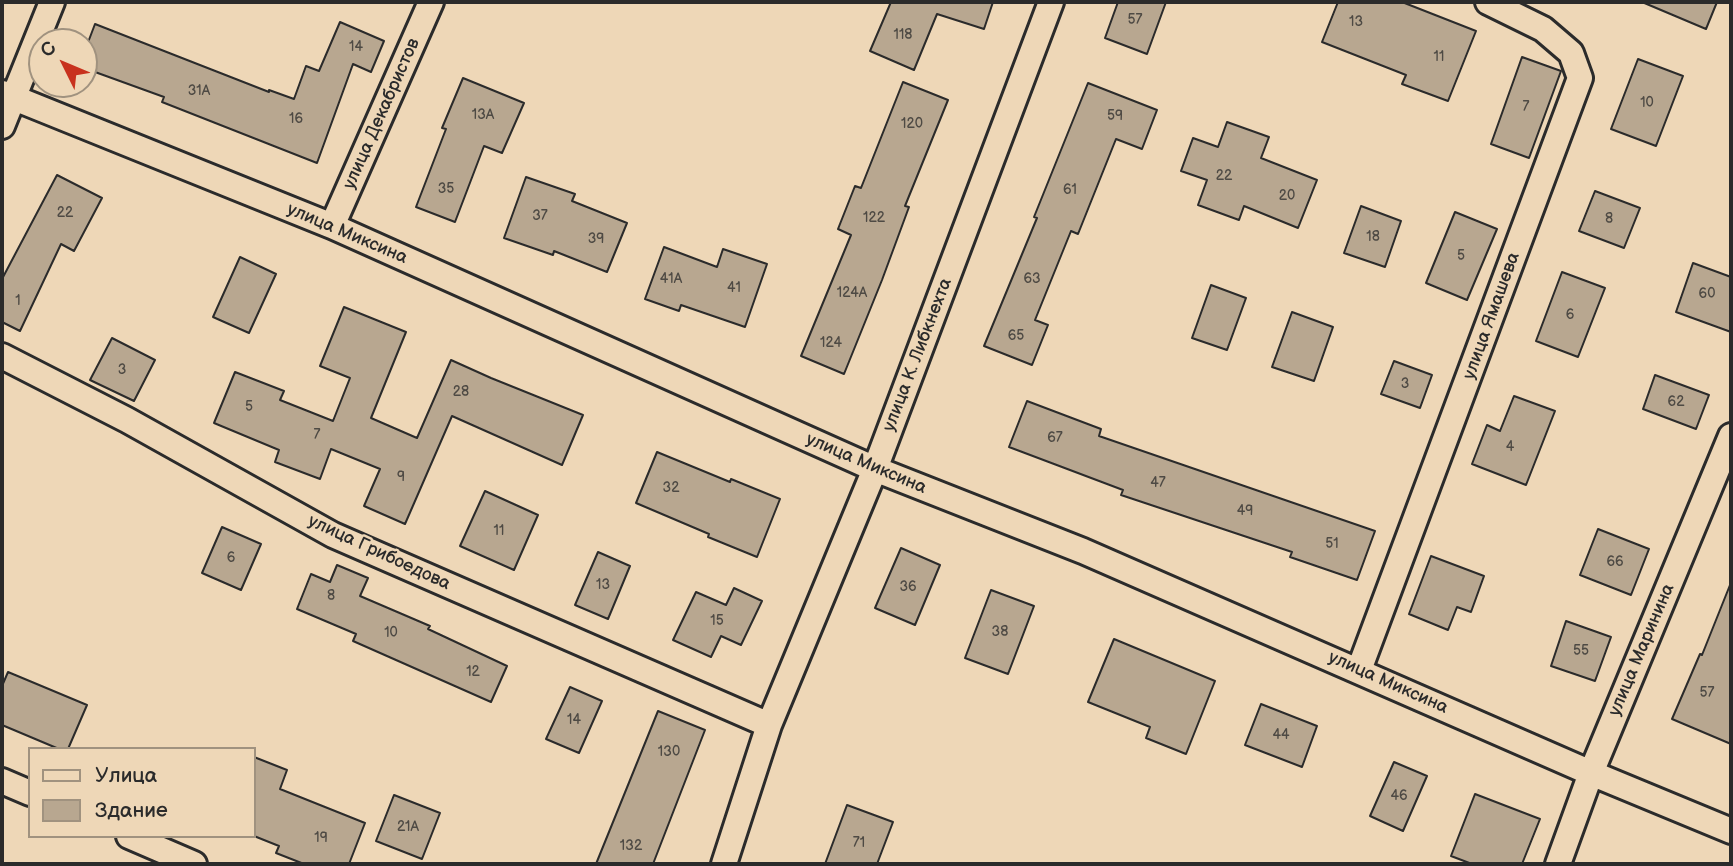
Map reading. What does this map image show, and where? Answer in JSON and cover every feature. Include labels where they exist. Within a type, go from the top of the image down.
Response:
[{"type":"street","points":[[2,126],[8,95],[52,2]]},
{"type":"street","name":"улица Декабристов","points":[[332,226],[431,2]]},
{"type":"street","name":"улица К. Либкнехта","points":[[723,864],[769,725],[875,469],[1051,2]]},
{"type":"street","name":"улица Ямашева","points":[[1359,670],[1580,78],[1571,53],[1543,29],[1488,2]]},
{"type":"street","name":"улица Миксина","points":[[8,95],[332,226],[875,469],[1083,551],[1591,773],[1731,831]]},
{"type":"street","name":"улица Грибоедова","points":[[2,356],[127,420],[333,535],[769,725]]},
{"type":"street","name":"улица Маринина","points":[[1558,864],[1591,773],[1731,436]]},
{"type":"street","points":[[2,781],[28,792]]},
{"type":"street","points":[[134,838],[194,864]]},
{"type":"building","points":[[891,2],[993,2],[984,29],[937,14],[914,70],[870,51]]},
{"type":"building","points":[[1118,2],[1166,2],[1147,54],[1105,38]]},
{"type":"building","points":[[1338,2],[1402,2],[1476,31],[1448,101],[1402,84],[1406,75],[1322,42]]},
{"type":"building","points":[[1642,2],[1717,2],[1706,29]]},
{"type":"building","points":[[340,22],[384,41],[371,72],[353,64],[317,163],[162,102],[164,97],[98,73],[98,28],[93,28],[95,24],[269,92],[294,99],[306,66],[319,71]]},
{"type":"building","points":[[1522,57],[1561,71],[1529,158],[1491,144]]},
{"type":"building","points":[[1638,59],[1683,76],[1656,146],[1611,129]]},
{"type":"building","points":[[463,78],[524,103],[502,153],[484,146],[455,222],[416,207],[446,129],[442,128]]},
{"type":"building","points":[[903,82],[948,100],[905,206],[909,207],[844,374],[801,356],[851,235],[838,229],[855,186],[861,188]]},
{"type":"building","points":[[1088,83],[1157,110],[1142,149],[1116,139],[1078,234],[1071,231],[1035,320],[1048,325],[1032,365],[984,346],[1037,218],[1034,217]]},
{"type":"building","points":[[1227,122],[1269,137],[1261,158],[1317,180],[1298,228],[1244,206],[1239,220],[1198,205],[1207,180],[1181,171],[1193,138],[1218,147]]},
{"type":"building","points":[[57,175],[102,198],[74,251],[61,244],[20,331],[2,322],[2,279]]},
{"type":"building","points":[[526,177],[575,194],[572,201],[627,223],[607,272],[554,251],[553,255],[504,238]]},
{"type":"building","points":[[1595,191],[1640,208],[1624,248],[1579,231]]},
{"type":"building","points":[[1361,206],[1401,221],[1385,267],[1344,253]]},
{"type":"building","points":[[1455,212],[1497,229],[1467,300],[1426,283]]},
{"type":"building","points":[[664,247],[717,267],[723,249],[767,264],[745,327],[681,305],[679,311],[645,299]]},
{"type":"building","points":[[240,257],[276,274],[249,333],[213,317]]},
{"type":"building","points":[[1693,263],[1731,277],[1731,332],[1676,312]]},
{"type":"building","points":[[1562,272],[1605,288],[1578,357],[1536,341]]},
{"type":"building","points":[[1211,285],[1246,298],[1227,350],[1192,338]]},
{"type":"building","points":[[344,307],[406,332],[371,418],[417,438],[451,360],[583,415],[562,465],[452,416],[405,524],[364,506],[380,469],[331,449],[320,479],[275,462],[279,450],[214,423],[235,372],[284,391],[280,400],[333,421],[350,378],[320,366]]},
{"type":"building","points":[[1292,312],[1333,327],[1314,381],[1272,367]]},
{"type":"building","points":[[112,338],[155,360],[134,401],[90,380]]},
{"type":"building","points":[[1394,361],[1432,375],[1420,408],[1381,394]]},
{"type":"building","points":[[1655,375],[1709,395],[1696,429],[1643,409]]},
{"type":"building","points":[[1514,396],[1555,411],[1526,485],[1472,464],[1487,425],[1500,431]]},
{"type":"building","points":[[1027,401],[1101,429],[1099,436],[1375,531],[1357,580],[1290,557],[1292,552],[1121,495],[1123,490],[1009,447]]},
{"type":"building","points":[[657,452],[780,499],[757,557],[636,503]]},
{"type":"building","points":[[485,491],[538,515],[514,570],[460,546]]},
{"type":"building","points":[[222,527],[261,544],[241,590],[202,573]]},
{"type":"building","points":[[1598,529],[1649,549],[1631,595],[1580,575]]},
{"type":"building","points":[[901,548],[940,565],[915,625],[875,608]]},
{"type":"building","points":[[598,552],[630,566],[608,619],[575,605]]},
{"type":"building","points":[[1431,556],[1484,576],[1471,612],[1457,607],[1448,630],[1409,614]]},
{"type":"building","points":[[337,565],[368,578],[360,596],[430,626],[428,629],[507,666],[491,702],[353,641],[356,634],[297,609],[311,574],[330,582]]},
{"type":"building","points":[[1730,585],[1731,744],[1672,719],[1700,654],[1702,655]]},
{"type":"building","points":[[734,588],[762,601],[741,645],[721,636],[711,657],[673,640],[696,592],[726,605]]},
{"type":"building","points":[[991,590],[1034,606],[1008,674],[965,658]]},
{"type":"building","points":[[1566,621],[1611,637],[1595,681],[1551,666]]},
{"type":"building","points":[[1114,639],[1215,681],[1186,754],[1146,738],[1150,727],[1088,702]]},
{"type":"building","points":[[8,672],[87,705],[69,747],[54,747],[2,725],[2,686]]},
{"type":"building","points":[[570,687],[602,701],[579,753],[546,739]]},
{"type":"building","points":[[1261,704],[1317,726],[1302,767],[1245,745]]},
{"type":"building","points":[[658,711],[705,730],[653,864],[596,864]]},
{"type":"building","points":[[256,758],[287,770],[280,789],[365,823],[349,864],[304,864],[276,853],[279,846],[256,837]]},
{"type":"building","points":[[1394,762],[1427,776],[1403,831],[1370,816]]},
{"type":"building","points":[[1475,794],[1540,819],[1522,864],[1472,864],[1451,856]]},
{"type":"building","points":[[394,795],[440,813],[422,859],[376,841]]},
{"type":"building","points":[[847,805],[893,822],[877,864],[825,864]]}]
